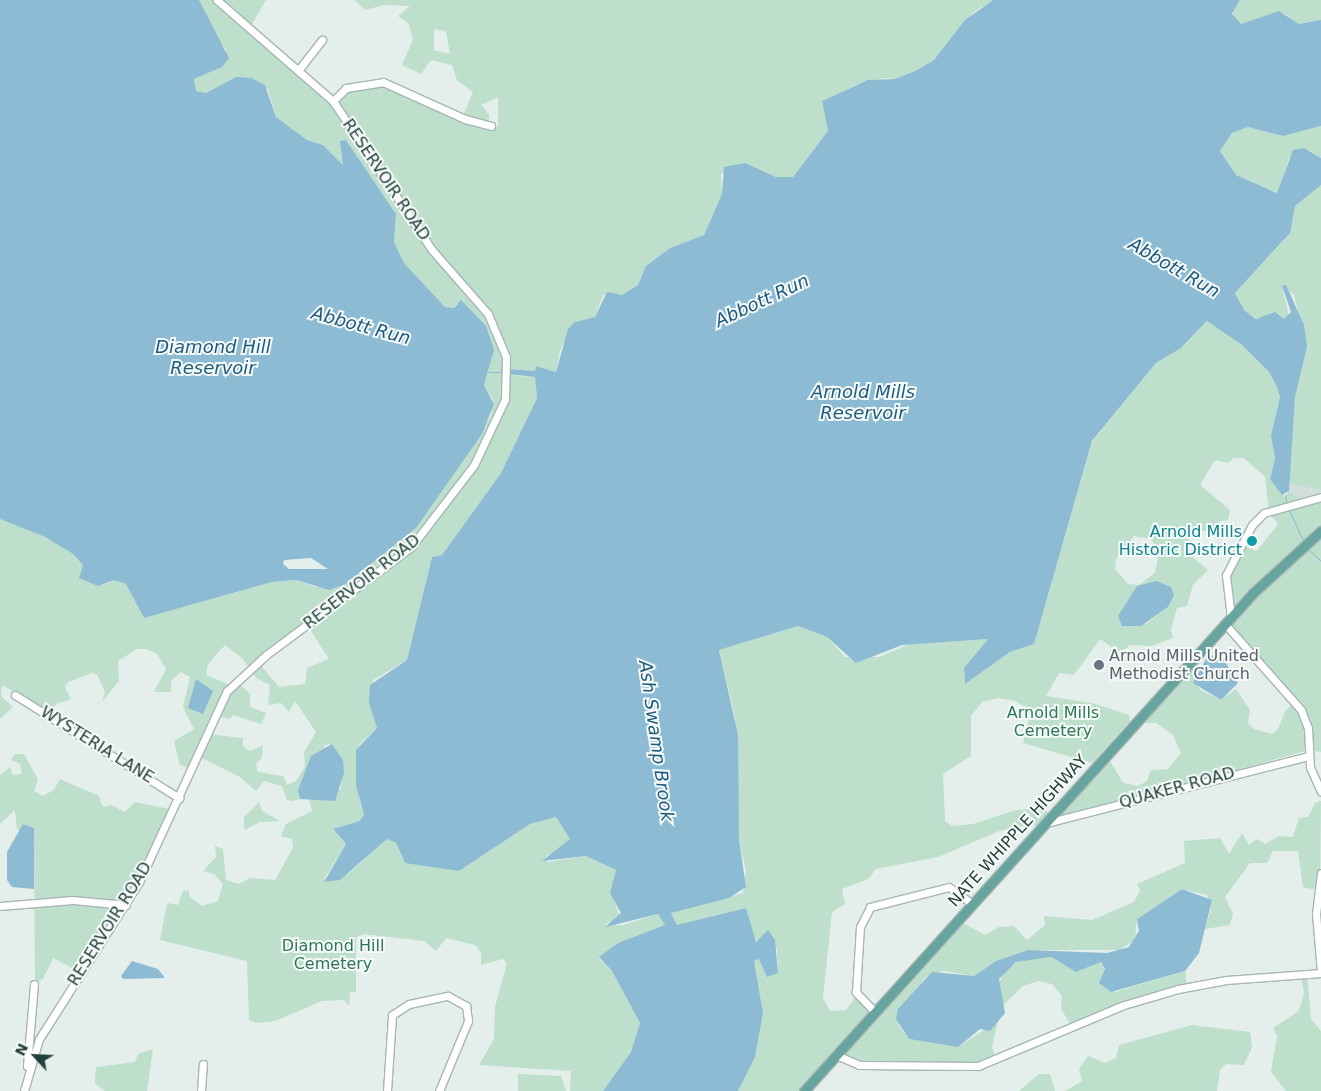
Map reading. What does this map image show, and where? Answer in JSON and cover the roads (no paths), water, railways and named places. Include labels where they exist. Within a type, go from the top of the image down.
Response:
[{"type":"main road","name":"NATE WHIPPLE HIGHWAY","points":[[804,1091],[1228,621],[1304,543],[1321,531]]},
{"type":"street","name":"RESERVOIR ROAD","points":[[24,1087],[48,1024],[126,905],[179,798],[226,694],[237,679],[411,547],[435,520],[493,431],[507,377],[507,367],[500,336],[488,314],[432,250],[333,101],[300,68],[217,0]]},
{"type":"street","points":[[300,68],[322,40]]},
{"type":"street","points":[[333,101],[346,88],[383,82],[465,119],[491,126]]},
{"type":"street","points":[[1321,497],[1276,510],[1258,518],[1232,556],[1226,586],[1228,621],[1301,710],[1308,728],[1308,756],[1321,792]]},
{"type":"street","name":"WYSTERIA LANE","points":[[15,695],[179,798]]},
{"type":"street","name":"QUAKER ROAD","points":[[1046,823],[1308,756]]},
{"type":"street","points":[[836,1055],[859,1065],[978,1066],[1124,1005],[1178,989],[1226,980],[1321,973],[1316,914],[1321,873]]},
{"type":"street","points":[[875,1012],[856,992],[860,927],[870,907],[949,887],[972,904]]},
{"type":"street","points":[[0,906],[73,900],[126,905]]},
{"type":"street","points":[[24,1087],[34,984]]},
{"type":"street","points":[[387,1091],[392,1015],[409,1004],[448,996],[466,1006],[468,1021],[438,1091]]},
{"type":"street","points":[[201,1091],[203,1064]]},
{"type":"water","name":"Diamond Hill Reservoir","points":[[0,0],[199,0],[229,58],[222,67],[194,79],[196,91],[206,93],[236,77],[251,78],[265,85],[276,117],[307,140],[323,145],[343,165],[340,141],[346,140],[396,214],[394,242],[404,263],[445,307],[454,308],[461,300],[486,326],[494,350],[484,385],[494,404],[482,434],[416,528],[346,584],[329,590],[296,580],[272,582],[144,618],[126,584],[114,580],[98,586],[79,578],[83,565],[73,554],[45,537],[0,519]],"holes":[[[311,558],[328,569],[289,569],[283,564],[284,560]]]},
{"type":"water","name":"Arnold Mills Reservoir","points":[[993,0],[1240,0],[1232,14],[1241,24],[1279,11],[1299,24],[1321,20],[1321,126],[1283,136],[1248,127],[1232,133],[1220,151],[1236,175],[1277,193],[1293,150],[1304,148],[1321,158],[1321,185],[1295,206],[1290,233],[1235,293],[1244,310],[1256,319],[1275,312],[1284,319],[1291,312],[1282,286],[1286,285],[1304,325],[1307,347],[1295,397],[1289,491],[1282,495],[1270,479],[1275,459],[1271,435],[1280,397],[1277,387],[1269,372],[1242,345],[1207,321],[1181,348],[1156,363],[1092,441],[1034,644],[1010,652],[965,684],[964,668],[988,639],[902,645],[856,663],[827,637],[798,626],[719,650],[738,735],[739,839],[746,887],[729,898],[671,913],[677,925],[746,908],[756,942],[768,930],[775,940],[778,973],[767,977],[759,959],[754,961],[763,1013],[755,1057],[738,1091],[603,1091],[631,1052],[640,1023],[612,971],[599,957],[618,943],[665,925],[658,914],[605,927],[621,913],[610,893],[616,870],[586,856],[542,861],[570,839],[556,817],[530,824],[459,871],[405,863],[396,843],[387,839],[340,880],[324,882],[346,844],[333,829],[360,821],[364,814],[356,786],[356,750],[377,728],[369,704],[370,685],[407,660],[432,557],[442,555],[501,473],[537,398],[535,377],[508,374],[510,369],[535,371],[536,366],[556,372],[568,329],[575,322],[595,317],[607,292],[622,295],[638,285],[646,266],[670,248],[704,235],[722,194],[724,167],[745,163],[776,177],[793,177],[828,131],[822,101],[868,80],[895,79],[917,70],[934,60],[965,20]]},
{"type":"water","points":[[1156,581],[1171,587],[1174,595],[1168,607],[1141,626],[1122,626],[1118,616],[1137,586]]},
{"type":"water","points":[[1220,653],[1238,683],[1221,700],[1193,683],[1207,657]]},
{"type":"water","points":[[196,679],[213,691],[203,714],[188,708]]},
{"type":"water","points":[[332,744],[343,760],[344,773],[335,801],[300,799],[298,790],[311,756]]},
{"type":"water","points":[[23,824],[34,828],[34,889],[12,887],[7,880],[7,852]]},
{"type":"water","points":[[1182,889],[1212,900],[1199,953],[1185,971],[1111,992],[1099,983],[1105,969],[1101,962],[1076,972],[1051,957],[1016,962],[999,979],[1005,1013],[990,1031],[980,1029],[958,1047],[909,1039],[896,1019],[898,1009],[932,972],[974,976],[996,961],[1028,950],[1107,953],[1129,947],[1139,931],[1137,919]]},
{"type":"water","points":[[132,961],[158,969],[165,978],[123,979],[121,976]]},
{"type":"waterway","name":"Abbott Run","points":[[488,372],[504,372]]},
{"type":"waterway","name":"Abbott Run","points":[[1285,495],[1287,503]]},
{"type":"waterway","name":"Abbott Run","points":[[1289,510],[1304,542]]},
{"type":"waterway","name":"Abbott Run","points":[[1307,548],[1321,561]]},
{"type":"place","name":"Arnold Mills Historic District","points":[[1252,541]]},
{"type":"place","name":"Arnold Mills United Methodist Church","points":[[1099,665]]},
{"type":"park label","name":"Arnold Mills Cemetery","points":[[1053,722]]},
{"type":"park label","name":"Diamond Hill Cemetery","points":[[333,955]]},
{"type":"water label","name":"Ash Swamp Brook","points":[[656,741]]}]
